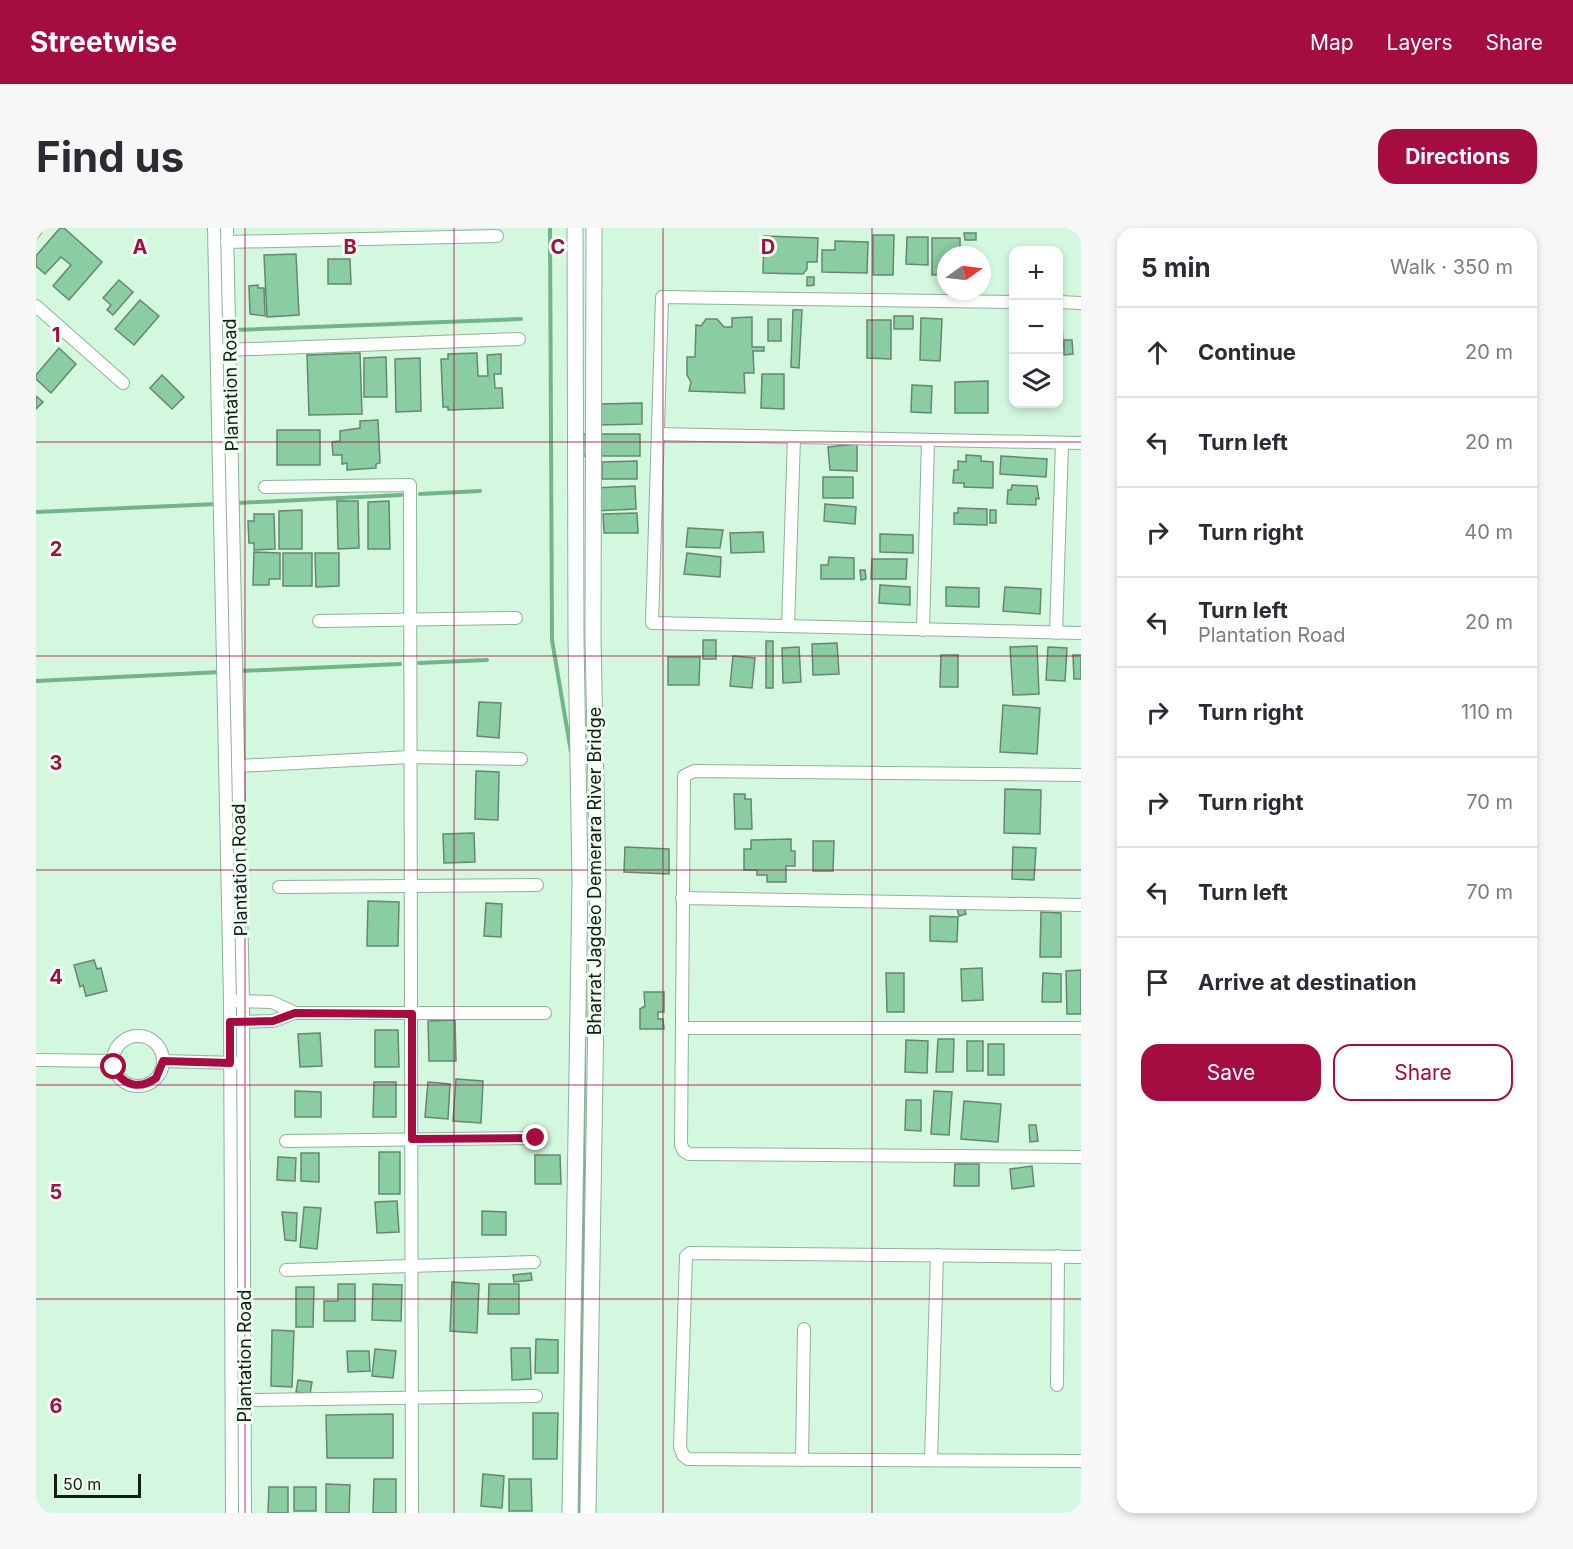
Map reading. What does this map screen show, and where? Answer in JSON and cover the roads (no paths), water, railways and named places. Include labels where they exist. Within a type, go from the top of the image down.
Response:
[{"type":"main road","name":"Bharrat Jagdeo Demerara River Bridge","points":[[570,1513],[580,836],[576,638],[575,228]]},
{"type":"main road","name":"Bharrat Jagdeo Demerara River Bridge","points":[[588,1513],[598,882],[593,639],[594,228]]},
{"type":"street","name":"Plantation Road","points":[[214,228],[230,1001],[236,1022],[232,1513]]},
{"type":"street","name":"Plantation Road","points":[[227,228],[243,1001],[236,1022]]},
{"type":"street","points":[[227,242],[497,236]]},
{"type":"street","points":[[1009,302],[662,297],[652,623],[1081,633]]},
{"type":"street","points":[[1063,302],[1081,303]]},
{"type":"street","points":[[36,306],[123,383]]},
{"type":"street","points":[[218,351],[519,339]]},
{"type":"street","points":[[658,434],[1081,443]]},
{"type":"street","points":[[788,626],[794,437]]},
{"type":"street","points":[[923,630],[928,440]]},
{"type":"street","points":[[1056,633],[1062,443]]},
{"type":"street","points":[[266,487],[410,485],[412,1513]]},
{"type":"street","points":[[319,621],[516,618]]},
{"type":"street","points":[[238,766],[410,757],[521,759]]},
{"type":"street","points":[[1081,775],[694,771],[684,776],[682,783],[681,1145],[689,1154],[1081,1157]]},
{"type":"street","points":[[279,887],[537,885]]},
{"type":"street","points":[[682,898],[1081,905]]},
{"type":"street","points":[[230,1001],[272,1002],[295,1013]]},
{"type":"street","points":[[236,1022],[273,1021],[295,1013],[545,1013]]},
{"type":"street","points":[[682,1028],[1081,1028]]},
{"type":"street","points":[[138,1036],[156,1043],[163,1061],[156,1078],[138,1086],[121,1078],[114,1060],[121,1043],[138,1036]]},
{"type":"street","points":[[36,1060],[114,1060]]},
{"type":"street","points":[[163,1061],[236,1063]]},
{"type":"street","name":"Plantation Road","points":[[236,1063],[246,1400],[245,1513]]},
{"type":"street","points":[[286,1141],[536,1138]]},
{"type":"street","points":[[1081,1257],[695,1252],[686,1256],[680,1447],[683,1455],[688,1459],[1081,1461]]},
{"type":"street","points":[[931,1460],[937,1255]]},
{"type":"street","points":[[1057,1385],[1058,1257]]},
{"type":"street","points":[[286,1270],[412,1268],[534,1262]]},
{"type":"street","points":[[802,1460],[804,1329]]},
{"type":"street","points":[[246,1400],[536,1396]]},
{"type":"waterway","points":[[550,228],[552,640],[571,752]]},
{"type":"waterway","points":[[234,330],[521,319]]},
{"type":"waterway","points":[[420,494],[480,491]]},
{"type":"waterway","points":[[238,503],[401,495]]},
{"type":"waterway","points":[[36,512],[217,504]]},
{"type":"waterway","points":[[419,663],[487,660]]},
{"type":"waterway","points":[[241,671],[400,664]]},
{"type":"waterway","points":[[36,681],[221,672]]},
{"type":"waterway","points":[[580,1513],[586,839]]}]
